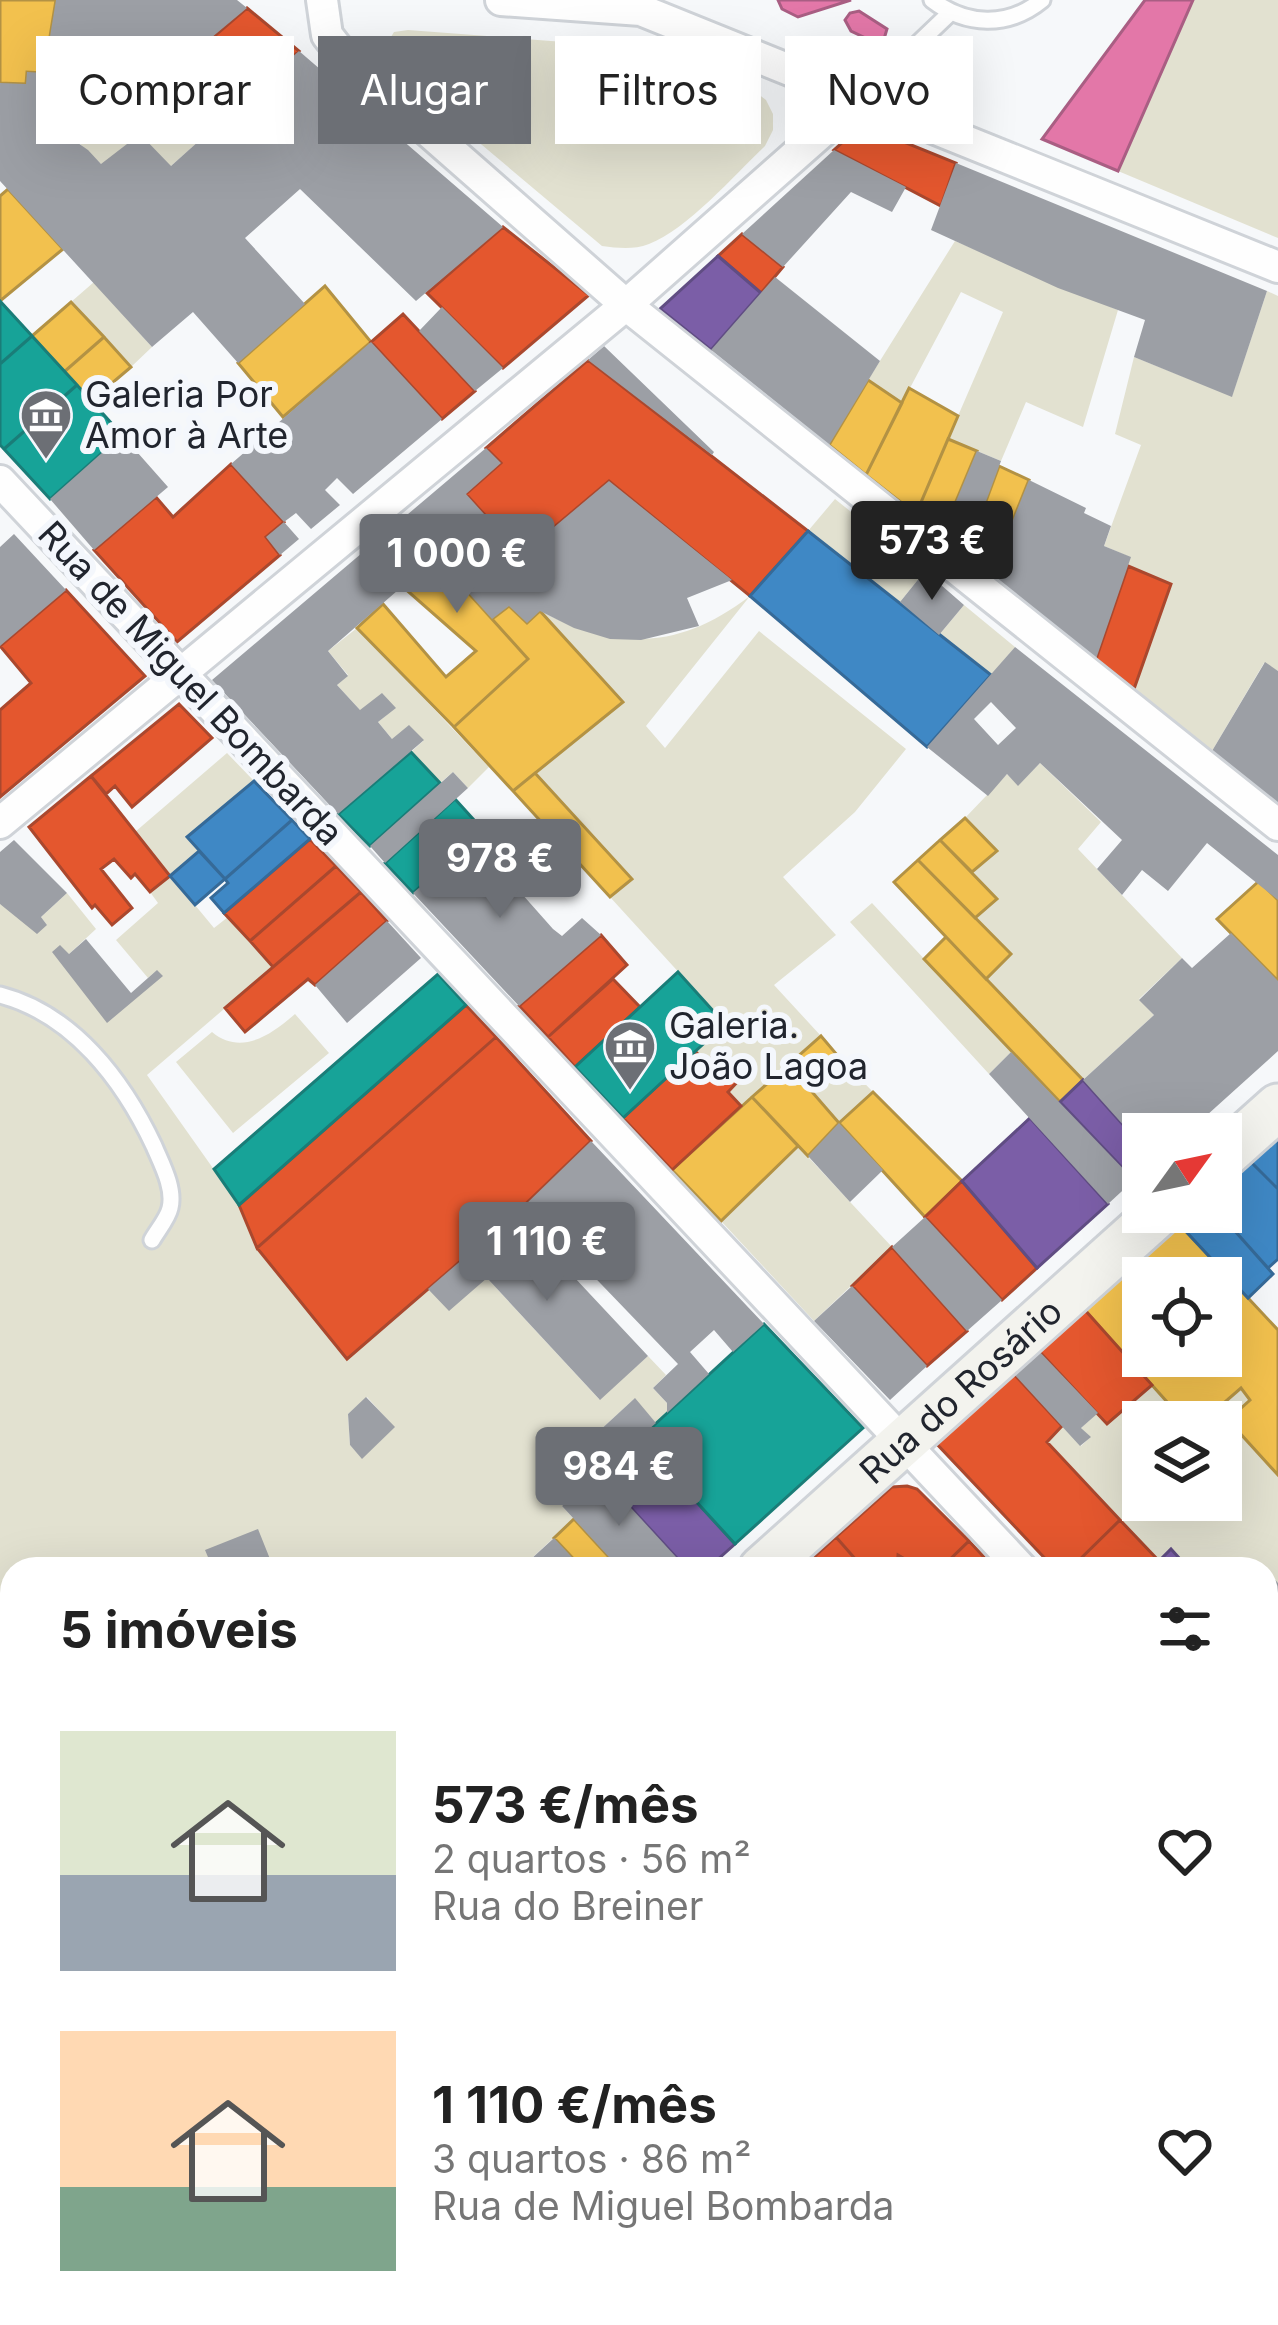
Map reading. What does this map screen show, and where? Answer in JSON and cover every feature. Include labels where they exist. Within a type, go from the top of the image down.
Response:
[{"type":"street","points":[[322,0],[327,35],[345,58],[626,304],[1278,825]]},
{"type":"street","points":[[501,0],[640,10],[682,20],[785,67]]},
{"type":"street","points":[[0,823],[626,304],[808,144]]},
{"type":"street","points":[[969,144],[1278,267]]},
{"type":"street","name":"Rua de Miguel Bombarda","points":[[0,481],[1011,1557]]},
{"type":"street","points":[[1242,1139],[1278,1107]]},
{"type":"street","name":"Rua do Rosário","points":[[776,1557],[1137,1233]]},
{"type":"lane","points":[[932,0],[950,13],[992,22],[1042,0]]},
{"type":"lane","points":[[926,36],[950,13]]},
{"type":"lane","points":[[0,995],[23,1001],[62,1024],[106,1067],[137,1111],[166,1174],[171,1208],[152,1240]]},
{"type":"green space","points":[[1193,0],[1278,0],[1278,238],[1118,171]]},
{"type":"green space","points":[[408,30],[487,36],[392,36]]},
{"type":"green space","points":[[531,39],[555,41],[555,144],[761,144],[761,96],[766,100],[773,114],[773,130],[765,146],[710,200],[664,237],[643,246],[602,246],[481,144],[531,144]]},
{"type":"green space","points":[[80,144],[196,144],[171,166],[101,164]]},
{"type":"green space","points":[[955,241],[1118,310],[1083,427],[1026,402],[1001,461],[948,439],[1003,312],[961,292],[902,403],[868,380]]},
{"type":"green space","points":[[94,282],[152,347],[131,367],[71,302]]},
{"type":"green space","points":[[1267,291],[1278,296],[1278,671],[1264,663],[1212,751],[1134,689],[1170,584],[1128,566],[1130,557],[1104,546],[1141,445],[1115,434],[1134,357],[1232,396]]},
{"type":"green space","points":[[835,499],[925,571],[900,602],[808,531]]},
{"type":"green space","points":[[750,596],[646,726],[665,748],[759,631],[906,749],[855,812],[783,877],[836,935],[774,985],[821,1036],[741,1106],[728,1092],[743,1075],[721,1051],[706,1063],[695,1051],[725,1023],[610,897],[631,878],[535,773],[623,702],[540,611],[596,633],[648,639],[698,627]]},
{"type":"green space","points":[[964,605],[1015,647],[991,675],[939,635]]},
{"type":"green space","points":[[357,628],[489,767],[468,788],[453,772],[440,783],[411,752],[423,741],[392,739],[378,722],[395,708],[360,710],[337,685],[348,675],[328,651]]},
{"type":"green space","points":[[227,753],[254,781],[188,837],[199,851],[171,876],[214,928],[228,917],[273,967],[147,1075],[239,1205],[257,1248],[347,1358],[428,1289],[487,1278],[599,1399],[648,1356],[666,1375],[653,1388],[667,1403],[667,1413],[656,1423],[634,1399],[597,1433],[618,1456],[562,1506],[574,1519],[533,1557],[0,1557],[0,904],[47,925],[41,917],[67,893],[96,929],[69,954],[53,952],[107,1022],[157,970],[148,978],[116,940],[158,903],[150,892],[170,876],[135,832]],"holes":[[[367,1397],[394,1427],[362,1458],[350,1445],[348,1414]]]},
{"type":"green space","points":[[1040,763],[1101,822],[1078,849],[1182,958],[1139,999],[1154,1015],[1083,1080],[986,979],[1011,954],[975,918],[997,898],[972,872],[997,851],[965,818],[1007,774],[1018,785]]},
{"type":"green space","points":[[872,903],[1011,1052],[989,1074],[850,922]]},
{"type":"green space","points":[[295,1014],[329,1053],[233,1133],[176,1062],[212,1032],[234,1042],[255,1040]]},
{"type":"green space","points":[[838,1056],[873,1092],[839,1123],[806,1085]]},
{"type":"green space","points":[[798,1146],[892,1247],[814,1321],[721,1221]]},
{"type":"green space","points":[[1152,1385],[1166,1401],[1134,1401]]},
{"type":"green space","points":[[1241,1388],[1250,1400],[1242,1408],[1242,1401],[1226,1401]]},
{"type":"green space","points":[[1122,1412],[1122,1521],[1242,1521],[1242,1436],[1278,1475],[1278,1557],[1155,1557],[1047,1442],[1062,1426],[1081,1446],[1090,1437],[1081,1428],[1097,1413],[1108,1424]]},
{"type":"building: Moradias","points":[[0,0],[56,0],[50,36],[36,36],[36,73],[27,72],[26,84],[0,83]]},
{"type":"building: Moradias","points":[[8,189],[63,249],[0,301],[0,196]]},
{"type":"building: Moradias","points":[[325,286],[371,342],[283,417],[238,363]]},
{"type":"building: Moradias","points":[[71,302],[104,337],[64,372],[32,336]]},
{"type":"building: Moradias","points":[[104,337],[131,367],[91,401],[64,372]]},
{"type":"building: Moradias","points":[[868,380],[902,403],[866,475],[829,445]]},
{"type":"building: Moradias","points":[[909,388],[958,416],[916,514],[866,475]]},
{"type":"building: Moradias","points":[[948,439],[977,451],[942,535],[916,514]]},
{"type":"building: Moradias","points":[[999,466],[1029,480],[991,575],[966,555]]},
{"type":"building: Moradias","points":[[436,557],[528,659],[454,727],[357,628],[383,604],[446,677],[476,651],[403,587]]},
{"type":"building: Moradias","points":[[509,606],[527,623],[540,611],[623,702],[513,791],[454,727],[528,659],[492,619]]},
{"type":"building: Moradias","points":[[535,773],[632,879],[610,897],[513,791]]},
{"type":"building: Moradias","points":[[965,818],[997,851],[972,872],[940,840]]},
{"type":"building: Moradias","points":[[940,840],[997,899],[975,918],[918,860]]},
{"type":"building: Moradias","points":[[918,860],[1011,954],[986,979],[894,882]]},
{"type":"building: Moradias","points":[[1259,881],[1278,900],[1278,981],[1217,919]]},
{"type":"building: Moradias","points":[[946,937],[1083,1080],[1060,1102],[924,959]]},
{"type":"building: Moradias","points":[[821,1036],[838,1056],[806,1085],[839,1123],[808,1156],[752,1097]]},
{"type":"building: Moradias","points":[[873,1092],[962,1181],[925,1217],[839,1123]]},
{"type":"building: Moradias","points":[[752,1097],[798,1146],[721,1221],[672,1170]]},
{"type":"building: Moradias","points":[[1169,1233],[1187,1233],[1210,1257],[1142,1257]]},
{"type":"building: Moradias","points":[[1122,1275],[1122,1352],[1084,1309]]},
{"type":"building: Moradias","points":[[1242,1291],[1278,1330],[1278,1475],[1242,1435],[1242,1407],[1250,1400],[1241,1388],[1226,1401],[1166,1401],[1145,1377],[1242,1377]]},
{"type":"building: Moradias","points":[[574,1519],[609,1557],[572,1557],[554,1538]]},
{"type":"building: Comércio","points":[[247,8],[281,36],[214,36]]},
{"type":"building: Comércio","points":[[841,144],[909,144],[956,163],[941,206],[834,150]]},
{"type":"building: Comércio","points":[[503,227],[589,295],[503,368],[427,293]]},
{"type":"building: Comércio","points":[[742,234],[783,267],[761,293],[718,256]]},
{"type":"building: Comércio","points":[[403,314],[475,391],[442,419],[371,342]]},
{"type":"building: Comércio","points":[[588,360],[808,531],[750,596],[609,481],[521,555],[466,494],[501,463],[486,448]]},
{"type":"building: Comércio","points":[[231,464],[284,522],[266,537],[280,555],[177,642],[94,550],[156,497],[173,517]]},
{"type":"building: Comércio","points":[[1128,566],[1171,584],[1134,689],[1096,659]]},
{"type":"building: Comércio","points":[[66,590],[145,676],[0,797],[0,710],[31,683],[0,646]]},
{"type":"building: Comércio","points":[[179,704],[212,738],[132,807],[115,786],[106,794],[91,776]]},
{"type":"building: Comércio","points":[[91,776],[170,876],[150,892],[114,859],[101,869],[132,908],[112,925],[95,905],[92,908],[29,827]]},
{"type":"building: Comércio","points":[[310,839],[336,866],[250,941],[224,913]]},
{"type":"building: Comércio","points":[[336,866],[361,892],[273,967],[250,941]]},
{"type":"building: Comércio","points":[[361,892],[387,921],[315,985],[308,979],[245,1032],[225,1008]]},
{"type":"building: Comércio","points":[[601,935],[627,965],[548,1037],[519,1006]]},
{"type":"building: Comércio","points":[[613,979],[640,1007],[575,1067],[548,1037]]},
{"type":"building: Comércio","points":[[466,1005],[496,1037],[257,1248],[239,1205]]},
{"type":"building: Comércio","points":[[496,1037],[591,1141],[515,1214],[347,1359],[257,1248]]},
{"type":"building: Comércio","points":[[720,1050],[743,1076],[728,1092],[741,1106],[672,1170],[623,1118],[695,1051],[706,1063]]},
{"type":"building: Comércio","points":[[962,1181],[1037,1268],[1002,1300],[925,1217]]},
{"type":"building: Comércio","points":[[892,1247],[967,1331],[927,1366],[852,1286]]},
{"type":"building: Comércio","points":[[1084,1309],[1122,1351],[1122,1377],[1145,1377],[1152,1385],[1134,1401],[1122,1401],[1122,1411],[1107,1424],[1038,1350]]},
{"type":"building: Comércio","points":[[1012,1372],[1062,1426],[1047,1442],[1120,1520],[1082,1557],[1044,1557],[934,1441]]},
{"type":"building: Comércio","points":[[892,1487],[917,1489],[969,1541],[952,1557],[854,1557],[836,1537]]},
{"type":"building: Comércio","points":[[1120,1520],[1155,1557],[1082,1557]]},
{"type":"building: Comércio","points":[[836,1537],[854,1557],[814,1557]]},
{"type":"building: Comércio","points":[[969,1541],[984,1557],[952,1557]]},
{"type":"building: Escritórios","points":[[718,256],[761,293],[711,350],[660,309]]},
{"type":"building: Escritórios","points":[[1083,1080],[1122,1124],[1122,1167],[1060,1102]]},
{"type":"building: Escritórios","points":[[1030,1118],[1108,1204],[1037,1268],[962,1181]]},
{"type":"building: Escritórios","points":[[639,1439],[735,1544],[720,1557],[676,1557],[599,1473]]},
{"type":"building: Escolas","points":[[808,531],[991,675],[927,747],[750,596]]},
{"type":"building: Escolas","points":[[254,781],[292,820],[225,879],[187,837]]},
{"type":"building: Escolas","points":[[292,820],[310,839],[224,913],[211,898],[228,883],[225,879]]},
{"type":"building: Escolas","points":[[199,851],[225,879],[195,905],[170,876]]},
{"type":"building: Escolas","points":[[1278,1135],[1278,1189],[1249,1160]]},
{"type":"building: Escolas","points":[[1249,1160],[1278,1189],[1278,1259],[1268,1268],[1237,1233],[1242,1233],[1242,1166]]},
{"type":"building: Escolas","points":[[1187,1233],[1237,1233],[1273,1274],[1248,1298],[1242,1292],[1242,1257],[1210,1257]]},
{"type":"building: Saúde","points":[[778,0],[851,0],[798,17],[782,9]]},
{"type":"building: Saúde","points":[[1145,0],[1193,0],[1118,171],[1042,139]]},
{"type":"building: Saúde","points":[[859,11],[887,29],[885,36],[851,31],[845,20]]},
{"type":"building: Público","points":[[0,301],[32,336],[0,364]]},
{"type":"building: Público","points":[[32,336],[77,385],[4,449],[0,445],[0,364]]},
{"type":"building: Público","points":[[77,385],[122,435],[50,499],[4,449]]},
{"type":"building: Público","points":[[411,752],[440,783],[370,846],[338,814]]},
{"type":"building: Público","points":[[455,799],[485,832],[413,893],[385,863]]},
{"type":"building: Público","points":[[678,972],[725,1024],[623,1118],[575,1067]]},
{"type":"building: Público","points":[[438,974],[466,1005],[239,1205],[214,1169]]},
{"type":"building: Público","points":[[764,1324],[863,1428],[735,1544],[639,1439]]},
{"type":"building: Outros","points":[[56,0],[237,0],[247,8],[213,36],[50,36]]},
{"type":"building: Outros","points":[[299,51],[318,67],[318,144],[407,144],[503,227],[416,301],[300,189],[245,238],[305,304],[238,363],[193,312],[152,347],[0,181],[0,83],[26,84],[27,72],[36,73],[36,144],[79,144],[101,164],[127,144],[150,144],[171,166],[195,144],[294,144],[294,55]]},
{"type":"building: Outros","points":[[834,150],[906,187],[892,212],[851,192],[783,267],[742,234]]},
{"type":"building: Outros","points":[[956,163],[1267,291],[1232,397],[1134,357],[1145,320],[1058,288],[931,230]]},
{"type":"building: Outros","points":[[775,277],[880,361],[829,445],[711,350]]},
{"type":"building: Outros","points":[[442,307],[503,368],[475,391],[419,331]]},
{"type":"building: Outros","points":[[371,342],[442,419],[353,494],[337,478],[325,490],[340,505],[311,529],[296,513],[284,522],[231,464]]},
{"type":"building: Outros","points":[[604,346],[714,452],[712,455],[588,360]]},
{"type":"building: Outros","points":[[122,435],[168,487],[94,550],[50,499]]},
{"type":"building: Outros","points":[[486,448],[501,463],[466,494],[521,555],[609,481],[732,580],[687,598],[699,626],[641,640],[610,639],[540,611],[527,623],[509,606],[492,619],[436,557],[328,651],[348,676],[337,685],[360,710],[382,693],[396,708],[378,722],[392,739],[409,725],[424,740],[338,814],[212,680]]},
{"type":"building: Outros","points":[[977,451],[1001,461],[966,555],[942,535]]},
{"type":"building: Outros","points":[[1029,480],[1111,526],[1104,546],[1131,557],[1096,659],[991,575]]},
{"type":"building: Outros","points":[[284,522],[299,539],[280,555],[266,537]]},
{"type":"building: Outros","points":[[14,534],[66,590],[0,646],[0,547]]},
{"type":"building: Outros","points":[[925,571],[964,605],[939,635],[900,602]]},
{"type":"building: Outros","points":[[1015,647],[1278,855],[1278,900],[1207,843],[1168,891],[1142,870],[1122,895],[1097,869],[1122,840],[1040,763],[1018,786],[1007,774],[988,796],[927,747]],"holes":[[[991,702],[1016,728],[998,745],[974,719]]]},
{"type":"building: Outros","points":[[1265,662],[1278,671],[1278,804],[1212,751]]},
{"type":"building: Outros","points":[[453,772],[468,788],[385,863],[370,846]]},
{"type":"building: Outros","points":[[485,832],[510,859],[499,868],[553,929],[562,936],[582,918],[601,935],[519,1006],[413,893]]},
{"type":"building: Outros","points":[[14,840],[67,893],[41,917],[47,925],[37,934],[0,904],[0,852]]},
{"type":"building: Outros","points":[[387,921],[421,958],[347,1023],[315,985]]},
{"type":"building: Outros","points":[[1231,933],[1278,981],[1278,1051],[1209,1113],[1122,1113],[1122,1124],[1083,1080],[1154,1015],[1139,1000],[1182,958],[1192,968]]},
{"type":"building: Outros","points":[[86,939],[131,993],[157,970],[163,976],[107,1023],[52,952],[60,945],[69,954]]},
{"type":"building: Outros","points":[[1011,1052],[1122,1168],[1122,1191],[1108,1204],[989,1074]]},
{"type":"building: Outros","points":[[839,1123],[883,1170],[850,1202],[808,1156]]},
{"type":"building: Outros","points":[[591,1141],[764,1324],[733,1352],[714,1330],[690,1352],[709,1374],[667,1413],[667,1403],[653,1388],[678,1364],[525,1205]]},
{"type":"building: Outros","points":[[515,1214],[648,1356],[600,1400],[487,1278],[449,1311],[428,1289]]},
{"type":"building: Outros","points":[[925,1217],[1002,1300],[967,1331],[892,1247]]},
{"type":"building: Outros","points":[[852,1286],[927,1366],[890,1400],[814,1321]]},
{"type":"building: Outros","points":[[1038,1350],[1098,1413],[1081,1428],[1091,1437],[1080,1446],[1012,1372]]},
{"type":"building: Outros","points":[[366,1397],[395,1427],[362,1459],[350,1445],[348,1414]]},
{"type":"building: Outros","points":[[635,1398],[656,1423],[618,1456],[597,1433]]},
{"type":"building: Outros","points":[[599,1473],[676,1557],[609,1557],[562,1506]]},
{"type":"building: Outros","points":[[258,1529],[269,1557],[208,1557],[205,1550]]},
{"type":"building: Outros","points":[[554,1538],[572,1557],[533,1557]]},
{"type":"place","name":"Galeria Por Amor à Arte","points":[[46,461]]},
{"type":"place","name":"Galeria. João Lagoa","points":[[630,1092]]}]
